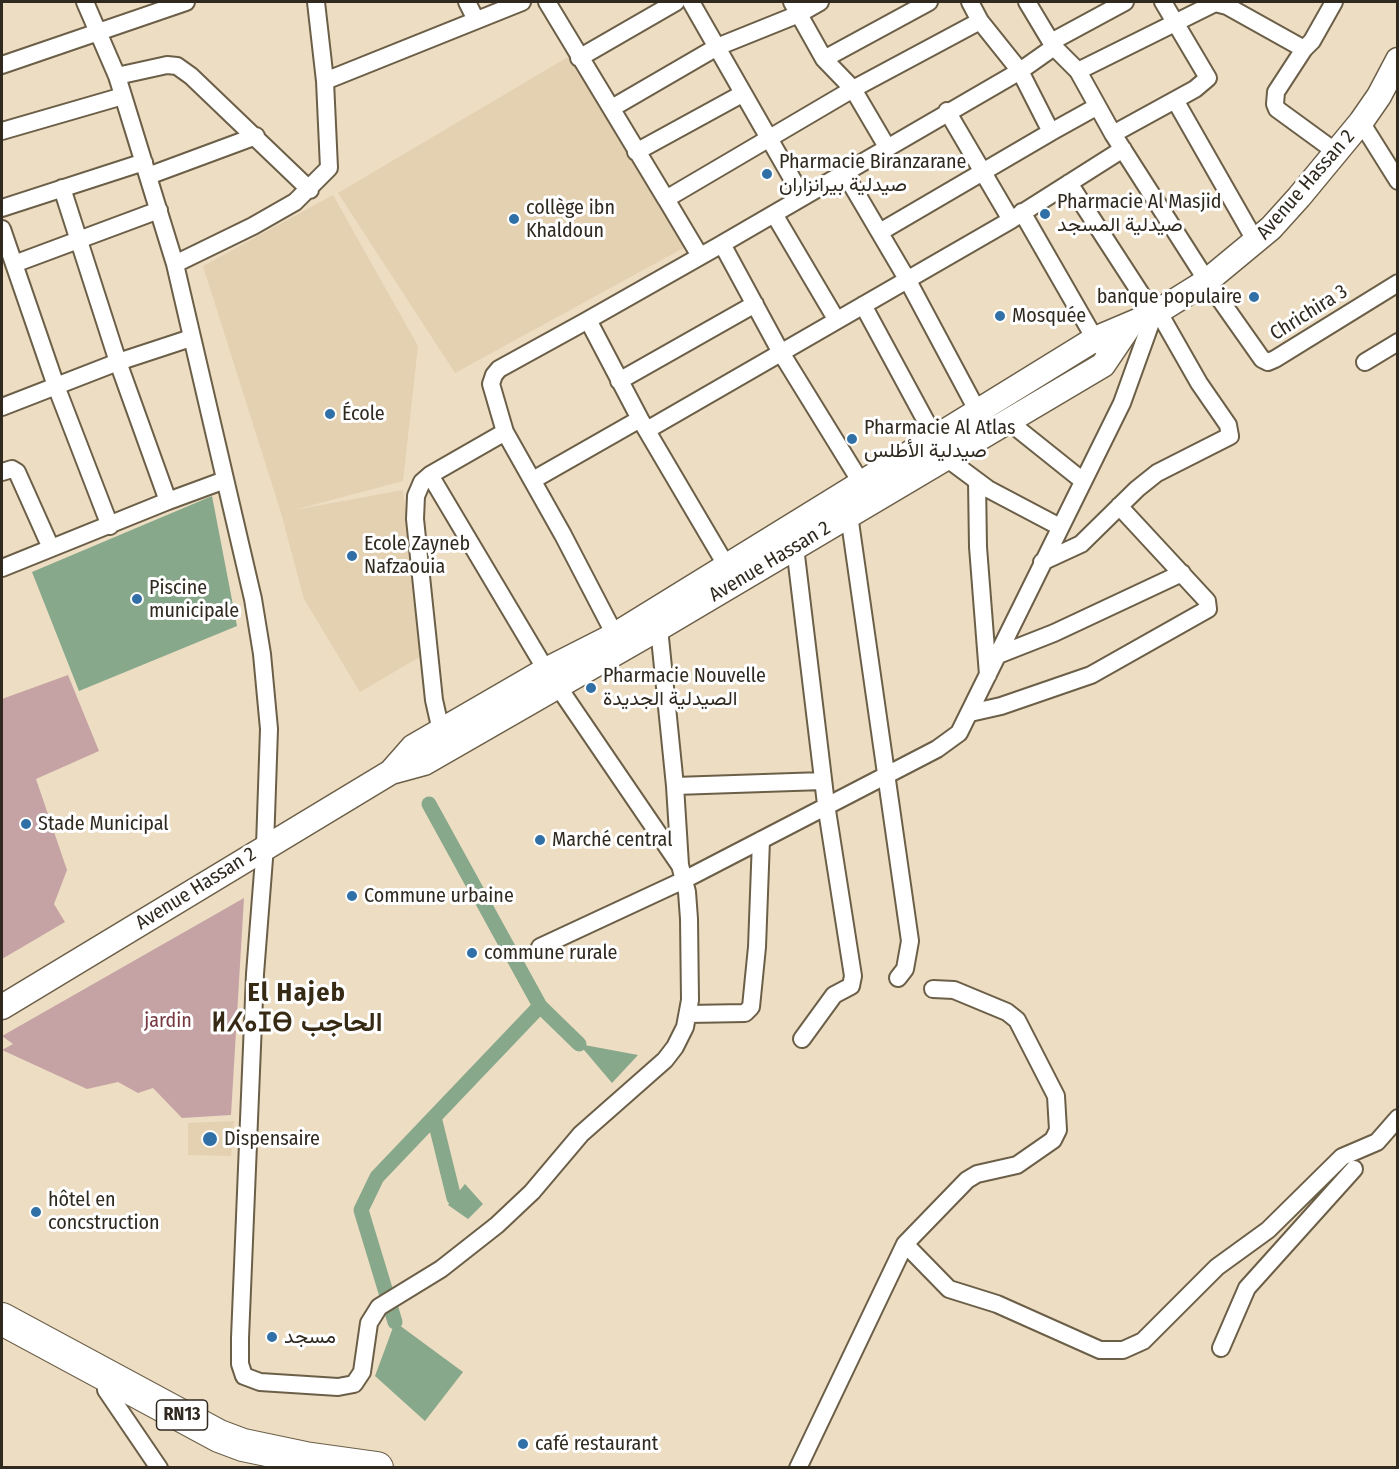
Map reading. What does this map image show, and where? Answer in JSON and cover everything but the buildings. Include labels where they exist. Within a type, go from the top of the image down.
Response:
[{"type":"highway","name":"RN13","points":[[2,1320],[219,1436],[243,1445],[305,1458],[377,1467]]},
{"type":"highway","name":"RN13","points":[[2,1335],[225,1453],[276,1467]]},
{"type":"main road","name":"Avenue Hassan 2","points":[[2,1007],[265,846],[391,772],[424,763],[615,635],[726,565],[862,484],[940,447],[1008,421],[1086,375],[1102,349],[1130,325],[1156,313],[1207,281],[1271,228],[1361,122],[1379,96],[1398,60]]},
{"type":"main road","name":"Avenue Hassan 2","points":[[391,772],[413,747],[441,731],[659,628],[849,515],[940,447],[977,410],[1071,354],[1102,349]]},
{"type":"main road","points":[[1071,354],[1086,375]]},
{"type":"street","points":[[85,2],[117,76],[175,264],[262,654],[269,729],[265,846],[255,974],[241,1370],[244,1376],[260,1382],[338,1387],[354,1384],[362,1372],[369,1323],[379,1307],[441,1269],[522,1203],[581,1134],[665,1060],[680,1037],[688,1014],[690,956],[687,892],[682,872],[659,628]]},
{"type":"street","points":[[2,65],[186,2]]},
{"type":"street","points":[[175,264],[254,226],[310,190],[326,174],[330,163],[325,81],[316,2]]},
{"type":"street","points":[[467,2],[476,20]]},
{"type":"street","points":[[325,81],[522,2]]},
{"type":"street","points":[[547,2],[700,256]]},
{"type":"street","points":[[579,57],[676,2]]},
{"type":"street","points":[[691,2],[802,196]]},
{"type":"street","points":[[612,108],[717,47],[795,8],[820,2]]},
{"type":"street","points":[[824,59],[929,2]]},
{"type":"street","points":[[970,2],[980,21],[1020,71],[1051,132]]},
{"type":"street","points":[[1027,2],[1053,45],[1078,71],[1096,107],[1207,281]]},
{"type":"street","points":[[615,635],[505,432],[490,384],[494,375],[499,369],[722,244],[947,111],[1020,71],[1053,45],[1125,2]]},
{"type":"street","points":[[1113,134],[1208,78],[1177,22],[1163,2]]},
{"type":"street","points":[[1334,2],[1312,41],[1304,49],[1276,92],[1275,104],[1277,109],[1336,152]]},
{"type":"street","points":[[1078,71],[1207,5],[1220,3],[1304,49]]},
{"type":"street","points":[[795,8],[824,59],[853,89],[887,147]]},
{"type":"street","points":[[666,199],[853,89],[980,21]]},
{"type":"street","points":[[117,76],[167,64],[177,66],[191,76],[256,136],[310,190]]},
{"type":"street","points":[[636,152],[742,94]]},
{"type":"street","points":[[2,131],[123,96]]},
{"type":"street","points":[[1174,100],[1256,242]]},
{"type":"street","points":[[880,231],[1096,107]]},
{"type":"street","points":[[947,111],[1102,349]]},
{"type":"street","points":[[1361,122],[1398,181]]},
{"type":"street","points":[[2,208],[62,188],[146,169],[256,136]]},
{"type":"street","points":[[533,480],[644,425],[863,305],[1017,216],[1123,149]]},
{"type":"street","points":[[844,172],[907,279],[977,410]]},
{"type":"street","points":[[1042,562],[1081,544],[1119,506],[1157,473],[1228,439],[1231,433],[1156,313],[1069,183]]},
{"type":"street","points":[[62,188],[118,362],[168,501]]},
{"type":"street","points":[[2,279],[16,269],[80,240],[159,210]]},
{"type":"street","points":[[774,214],[836,319]]},
{"type":"street","points":[[2,229],[56,386],[110,526]]},
{"type":"street","points":[[722,244],[780,351],[862,484]]},
{"type":"street","name":"Chrichira 3","points":[[1207,281],[1258,355],[1268,362],[1398,283]]},
{"type":"street","points":[[619,381],[755,304]]},
{"type":"street","points":[[863,305],[940,447],[978,482],[1060,527]]},
{"type":"street","points":[[540,947],[682,872],[760,840],[950,742],[959,733],[1122,403],[1156,313]]},
{"type":"street","points":[[588,320],[619,381],[726,565]]},
{"type":"street","points":[[2,407],[118,362],[191,338]]},
{"type":"street","points":[[1365,362],[1398,342]]},
{"type":"street","points":[[1008,421],[1083,482]]},
{"type":"street","points":[[441,731],[434,700],[415,519],[418,489],[430,475],[505,432]]},
{"type":"street","points":[[2,472],[12,469],[17,472],[51,548]]},
{"type":"street","points":[[430,475],[551,678],[682,872]]},
{"type":"street","points":[[2,568],[225,480]]},
{"type":"street","points":[[978,482],[978,547],[988,675]]},
{"type":"street","points":[[970,713],[1001,706],[1091,675],[1202,615],[1208,609],[1208,603],[1119,506]]},
{"type":"street","points":[[849,515],[888,774],[910,941],[905,969],[897,978]]},
{"type":"street","points":[[795,546],[826,804],[853,980],[849,988],[834,995],[802,1039]]},
{"type":"street","points":[[998,656],[1054,633],[1182,573]]},
{"type":"street","points":[[675,786],[823,781]]},
{"type":"street","points":[[688,1014],[745,1013],[751,1007],[757,947],[760,840]]},
{"type":"street","points":[[798,1467],[904,1244],[967,1180],[977,1174],[1017,1165],[1053,1140],[1059,1124],[1056,1096],[1027,1037],[1014,1017],[954,990],[933,989]]},
{"type":"street","points":[[904,1244],[949,1289],[997,1305],[1100,1350],[1123,1350],[1143,1341],[1217,1267],[1268,1230],[1341,1157],[1377,1142],[1398,1118]]},
{"type":"street","points":[[1221,1348],[1247,1288],[1354,1169]]},
{"type":"street","points":[[106,1390],[159,1467]]},
{"type":"shaded area","name":"collège ibn Khaldoun","points":[[573,54],[689,245],[455,373],[338,193]]},
{"type":"shaded area","name":"École","points":[[333,195],[418,346],[403,481],[294,510],[403,490],[423,655],[360,692],[304,599],[281,513],[203,266]]},
{"type":"shaded area","name":"Piscine municipale","points":[[212,496],[237,626],[79,691],[32,572]]},
{"type":"shaded area","points":[[579,1044],[638,1055],[612,1083]]},
{"type":"shaded area","name":"Dispensaire","points":[[234,1121],[231,1156],[188,1155],[188,1123]]},
{"type":"shaded area","points":[[465,1184],[483,1204],[468,1219],[448,1205]]},
{"type":"shaded area","points":[[395,1322],[463,1372],[425,1421],[375,1376]]},
{"type":"green space","name":"Stade Municipal","points":[[68,675],[99,751],[36,779],[67,870],[54,904],[65,922],[2,959],[2,699]]},
{"type":"green space","name":"jardin","points":[[244,898],[231,1115],[182,1118],[153,1088],[138,1093],[118,1082],[87,1089],[2,1050],[13,1044],[2,1036]]},
{"type":"waterway","points":[[429,804],[540,1006],[579,1044]]},
{"type":"waterway","points":[[395,1322],[361,1210],[377,1177],[540,1006]]},
{"type":"waterway","points":[[434,1117],[454,1198]]},
{"type":"place","name":"Pharmacie Biranzarane صيدلية بيرانزاران","points":[[767,174]]},
{"type":"place","name":"Pharmacie Al Masjid صيدلية المسجد","points":[[1045,214]]},
{"type":"place","name":"collège ibn Khaldoun","points":[[514,219]]},
{"type":"place","name":"banque populaire","points":[[1254,297]]},
{"type":"place","name":"Mosquée","points":[[1000,316]]},
{"type":"place","name":"École","points":[[330,414]]},
{"type":"place","name":"Pharmacie Al Atlas صيدلية الأطلس","points":[[852,439]]},
{"type":"place","name":"Ecole Zayneb Nafzaouia","points":[[352,556]]},
{"type":"place","name":"Piscine municipale","points":[[137,599]]},
{"type":"place","name":"Pharmacie Nouvelle الصيدلية الجديدة","points":[[591,688]]},
{"type":"place","name":"Stade Municipal","points":[[26,824]]},
{"type":"place","name":"Marché central","points":[[540,840]]},
{"type":"place","name":"Commune urbaine","points":[[352,896]]},
{"type":"place","name":"commune rurale","points":[[472,953]]},
{"type":"place","name":"Dispensaire","points":[[210,1139]]},
{"type":"place","name":"hôtel en concstruction","points":[[36,1212]]},
{"type":"place","name":"مسجد","points":[[272,1337]]},
{"type":"place","name":"café restaurant","points":[[523,1444]]},
{"type":"district","name":"El Hajeb ⵍⵃⴰⵊⴱ الحاجب","points":[[297,1009]]}]
